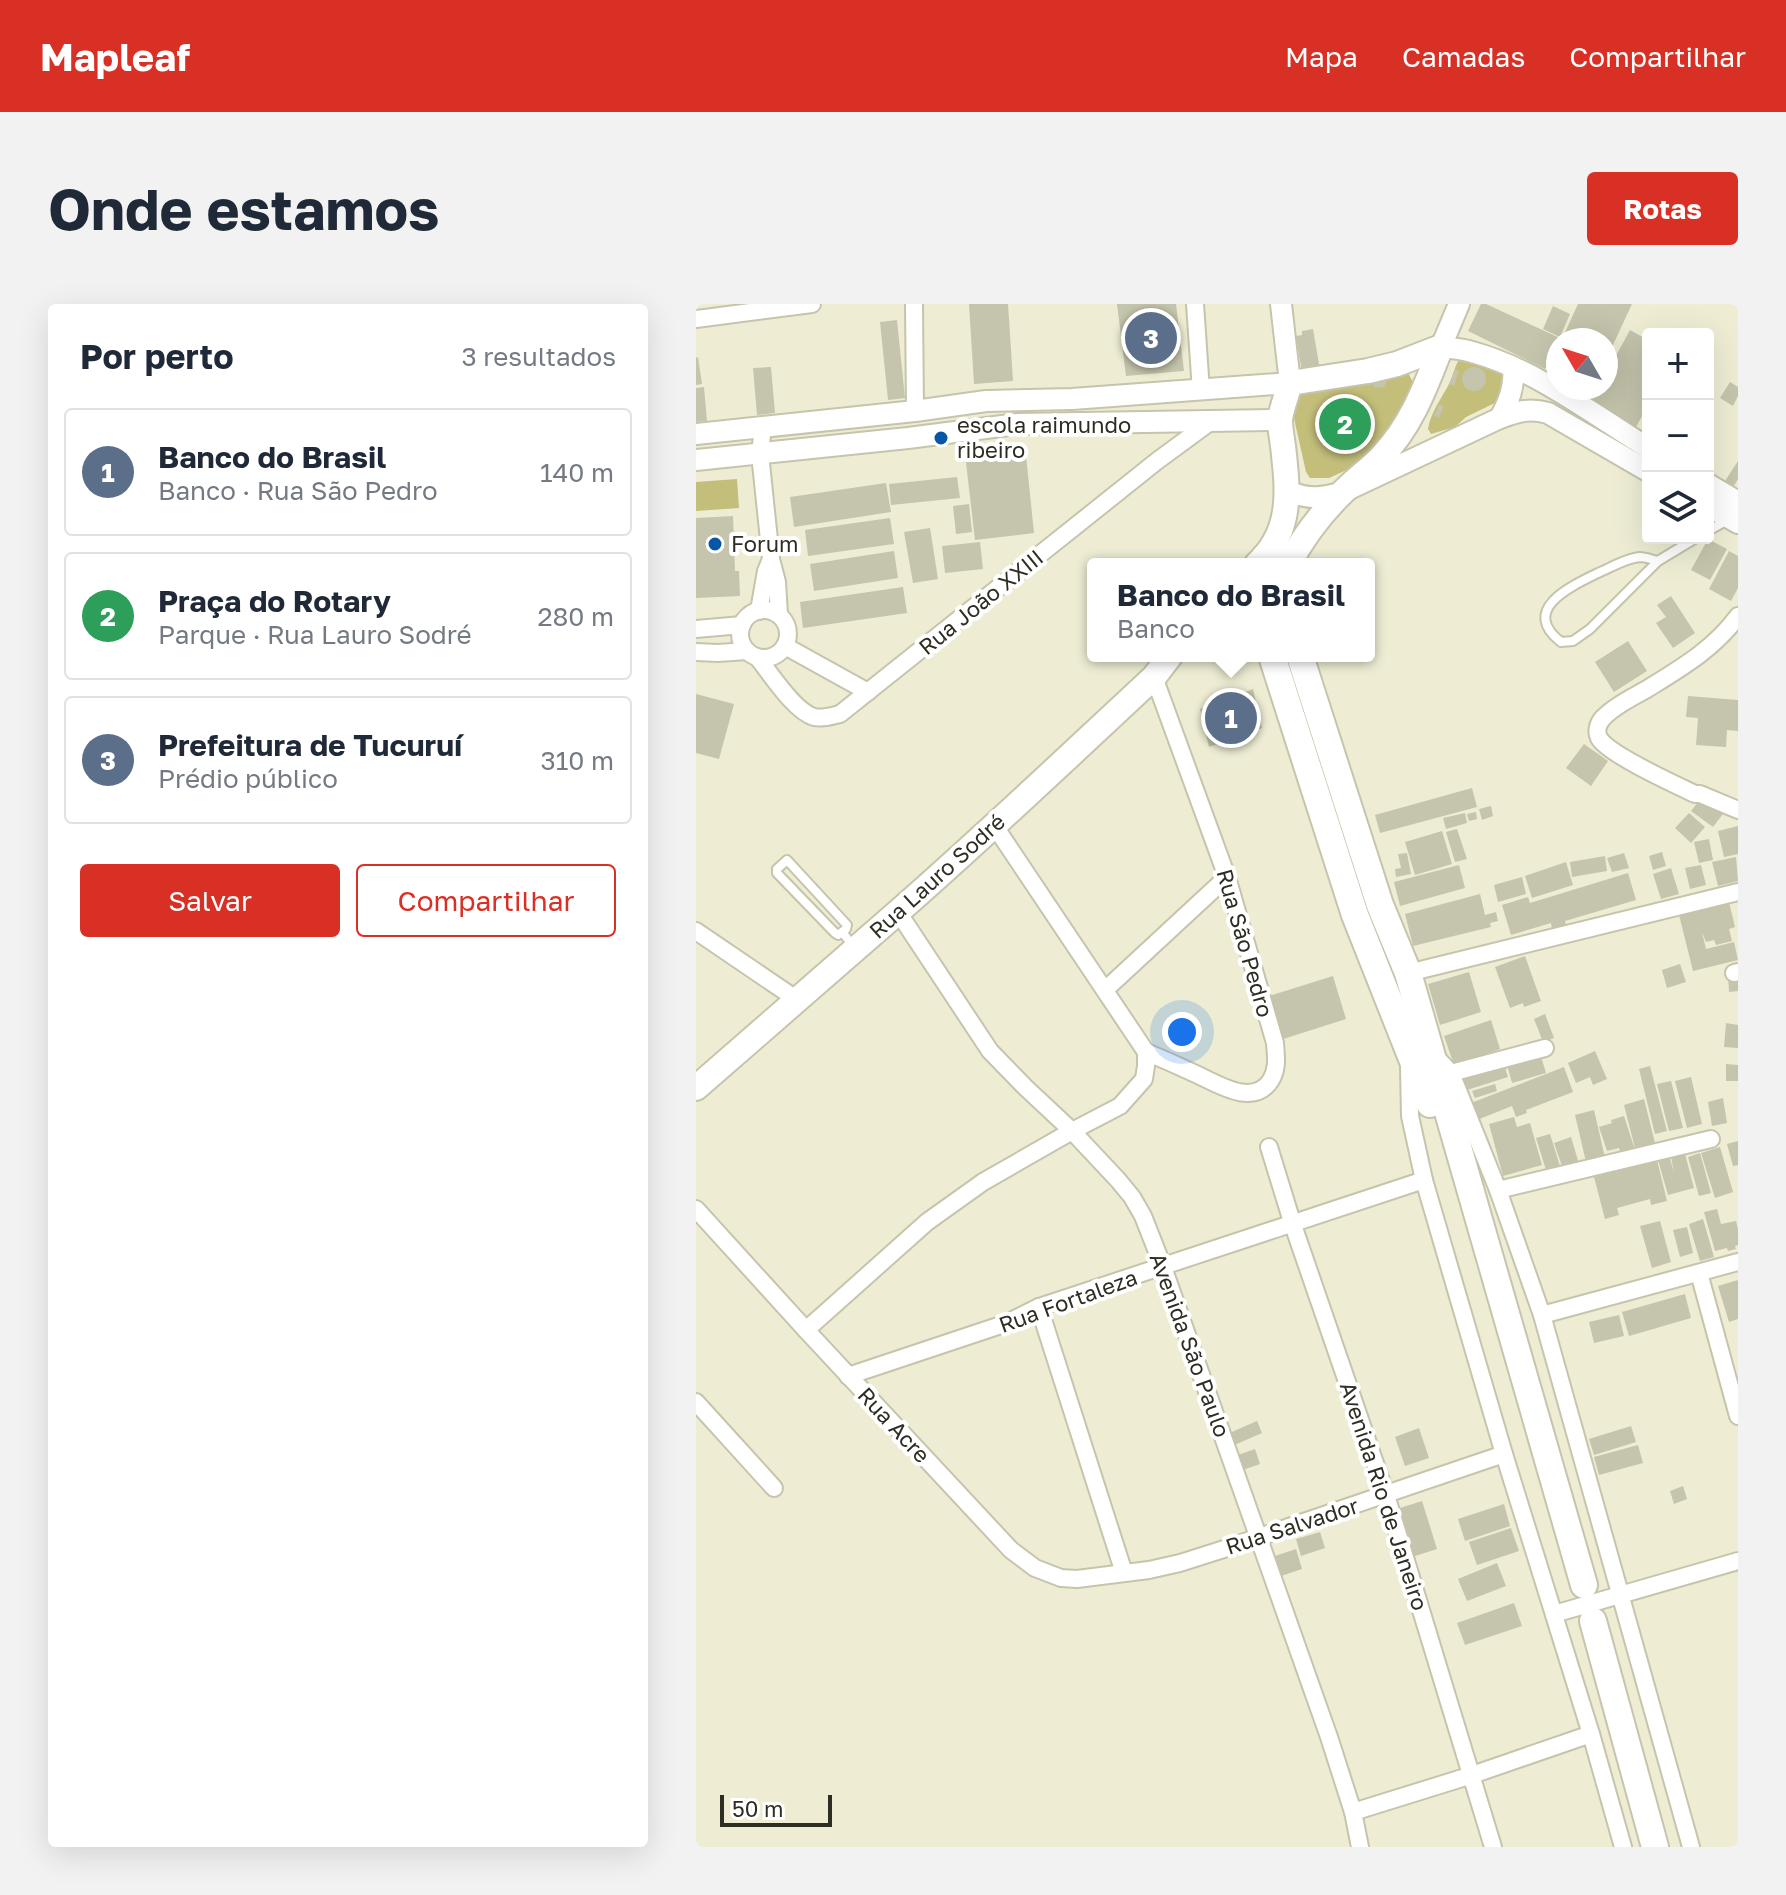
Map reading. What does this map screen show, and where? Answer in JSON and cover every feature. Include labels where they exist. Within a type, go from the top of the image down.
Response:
[{"type":"main road","points":[[1271,558],[1283,523],[1288,491],[1280,420],[1290,383],[1368,371],[1397,364],[1441,347]]},
{"type":"main road","points":[[1275,558],[1306,535],[1343,492],[1383,456],[1416,410],[1441,347]]},
{"type":"main road","name":"Rua Lauro Sodré","points":[[696,1088],[796,999],[849,940],[898,912],[1154,677],[1165,662]]},
{"type":"main road","points":[[1274,662],[1355,915],[1419,1052],[1482,1233],[1584,1585]]},
{"type":"main road","points":[[1302,662],[1380,905],[1408,973],[1419,1052]]},
{"type":"main road","points":[[1355,915],[1380,905]]},
{"type":"main road","points":[[1593,1621],[1655,1847]]},
{"type":"street","points":[[696,319],[812,304]]},
{"type":"street","points":[[914,304],[915,411]]},
{"type":"street","points":[[1195,304],[1201,391]]},
{"type":"street","points":[[696,434],[986,401],[1072,399],[1290,383],[1281,304]]},
{"type":"street","points":[[1459,304],[1441,347],[1470,351],[1513,367],[1642,444]]},
{"type":"street","points":[[1500,418],[1511,394],[1513,367]]},
{"type":"street","points":[[1288,491],[1310,498],[1343,492],[1521,410],[1548,413],[1642,468]]},
{"type":"street","points":[[696,460],[1018,424],[1280,420]]},
{"type":"street","name":"Rua João XXIII","points":[[752,654],[800,709],[811,716],[823,718],[840,714],[1210,422]]},
{"type":"street","points":[[763,426],[760,454],[779,615]]},
{"type":"street","points":[[1714,491],[1735,515]]},
{"type":"street","points":[[1714,508],[1735,515]]},
{"type":"street","points":[[759,611],[771,559]]},
{"type":"street","points":[[696,652],[775,656],[785,646],[788,630],[779,615],[768,610],[759,611],[742,625],[741,638],[752,654]]},
{"type":"street","points":[[1738,616],[1726,633],[1688,664],[1604,717],[1598,727],[1599,737],[1605,744],[1639,767],[1738,810]]},
{"type":"street","points":[[696,629],[742,625]]},
{"type":"street","points":[[785,646],[868,692]]},
{"type":"street","name":"Rua São Pedro","points":[[1146,1052],[1229,1090],[1249,1093],[1266,1087],[1274,1074],[1277,1060],[1275,1043],[1227,877],[1154,677]]},
{"type":"street","points":[[806,1330],[927,1222],[983,1182],[1120,1106],[1144,1079],[1146,1052],[994,825]]},
{"type":"street","points":[[1105,990],[1227,877]]},
{"type":"street","points":[[1408,973],[1738,892]]},
{"type":"street","name":"Avenida São Paulo","points":[[898,912],[990,1051],[1118,1180],[1143,1216],[1329,1737],[1353,1812],[1360,1847]]},
{"type":"street","points":[[696,931],[796,999]]},
{"type":"street","points":[[1451,1073],[1545,1048]]},
{"type":"street","points":[[1623,1847],[1424,1180],[1410,1116],[1419,1052],[1451,1073],[1498,1190],[1542,1315],[1691,1847]]},
{"type":"street","points":[[1498,1190],[1711,1139]]},
{"type":"street","name":"Avenida Rio de Janeiro","points":[[1269,1147],[1386,1495],[1493,1847]]},
{"type":"street","name":"Rua Fortaleza","points":[[848,1376],[1007,1323],[1039,1307],[1424,1180]]},
{"type":"street","name":"Rua Acre","points":[[696,1209],[1011,1550],[1035,1568],[1061,1578],[1124,1573]]},
{"type":"street","points":[[1542,1315],[1738,1262]]},
{"type":"street","points":[[1699,1273],[1737,1408]]},
{"type":"street","points":[[1039,1307],[1124,1573]]},
{"type":"street","points":[[696,1402],[774,1488]]},
{"type":"street","name":"Rua Salvador","points":[[1124,1573],[1180,1563],[1504,1454]]},
{"type":"street","points":[[1554,1614],[1738,1561]]},
{"type":"street","points":[[1353,1812],[1591,1734]]},
{"type":"lane","points":[[1714,527],[1735,515]]},
{"type":"lane","points":[[1658,561],[1641,557],[1618,564],[1560,594],[1548,605],[1545,620],[1549,633],[1561,642],[1573,641],[1590,629],[1658,561],[1686,544]]},
{"type":"lane","points":[[787,860],[847,925],[849,940],[835,933],[777,873],[777,869],[787,860]]},
{"type":"shaded area","points":[[1460,358],[1506,371],[1503,399],[1466,417],[1455,427],[1431,434],[1428,429],[1432,416]]},
{"type":"shaded area","points":[[1402,370],[1413,382],[1385,446],[1373,458],[1329,478],[1310,478],[1293,414],[1294,392]]},
{"type":"shaded area","points":[[1339,412],[1350,419],[1351,424],[1344,435],[1339,436],[1328,429],[1327,424],[1334,413]]},
{"type":"shaded area","points":[[737,479],[739,508],[696,511],[696,482]]},
{"type":"building","points":[[969,304],[1008,304],[1013,381],[974,384]]},
{"type":"building","points":[[1117,304],[1176,304],[1184,371],[1126,376]]},
{"type":"building","points":[[1481,304],[1486,304],[1546,332],[1545,369],[1468,331]]},
{"type":"building","points":[[1578,304],[1632,304],[1618,334],[1618,328],[1567,328]]},
{"type":"building","points":[[1553,306],[1570,314],[1564,328],[1543,329]]},
{"type":"building","points":[[897,320],[905,398],[888,400],[880,322]]},
{"type":"building","points":[[1313,329],[1320,370],[1302,373],[1296,336]]},
{"type":"building","points":[[1630,330],[1642,337],[1642,416],[1636,427],[1590,403],[1592,400],[1618,400],[1618,352]]},
{"type":"building","points":[[696,358],[702,384],[696,385]]},
{"type":"building","points":[[771,367],[775,413],[757,415],[753,368]]},
{"type":"building","points":[[1474,367],[1482,371],[1486,379],[1482,387],[1474,391],[1466,387],[1462,379],[1466,371]]},
{"type":"building","points":[[1455,369],[1459,371],[1454,386],[1449,384]]},
{"type":"building","points":[[1385,376],[1387,381],[1384,387],[1375,388],[1372,382]]},
{"type":"building","points":[[1730,382],[1738,387],[1733,406],[1720,398]]},
{"type":"building","points":[[704,387],[707,421],[696,422],[696,388]]},
{"type":"building","points":[[1439,404],[1444,406],[1439,418],[1434,416]]},
{"type":"building","points":[[1025,446],[1034,533],[975,540],[965,454]]},
{"type":"building","points":[[1738,461],[1738,479],[1734,486],[1725,481]]},
{"type":"building","points":[[957,477],[960,498],[891,505],[889,484]]},
{"type":"building","points":[[886,483],[891,512],[794,527],[790,497]]},
{"type":"building","points":[[969,504],[972,532],[956,534],[953,506]]},
{"type":"building","name":"Forum","points":[[733,516],[735,571],[739,571],[740,596],[696,598],[696,518]]},
{"type":"building","points":[[890,518],[894,544],[808,556],[805,530]]},
{"type":"building","points":[[930,528],[938,579],[913,583],[904,532]]},
{"type":"building","points":[[980,542],[983,569],[945,573],[942,546]]},
{"type":"building","points":[[1714,542],[1727,549],[1710,580],[1691,570],[1705,544]]},
{"type":"building","points":[[894,551],[898,578],[814,591],[810,564]]},
{"type":"building","points":[[1729,551],[1738,556],[1738,588],[1731,601],[1709,589]]},
{"type":"building","points":[[903,587],[907,613],[803,628],[800,602]]},
{"type":"building","points":[[1671,596],[1695,633],[1673,648],[1656,623],[1666,617],[1657,605]]},
{"type":"building","points":[[1628,641],[1647,671],[1614,692],[1595,662]]},
{"type":"building","points":[[1253,689],[1262,728],[1209,747],[1200,709]]},
{"type":"building","points":[[696,694],[734,704],[719,759],[696,753]]},
{"type":"building","points":[[1688,696],[1738,700],[1738,731],[1727,730],[1726,747],[1696,745],[1698,718],[1686,717]]},
{"type":"building","points":[[1584,744],[1608,761],[1591,786],[1566,768]]},
{"type":"building","points":[[1472,788],[1477,807],[1380,833],[1375,815]]},
{"type":"building","points":[[1702,797],[1723,814],[1713,827],[1691,811]]},
{"type":"building","points":[[1491,806],[1493,816],[1482,820],[1479,809]]},
{"type":"building","points":[[1476,812],[1477,819],[1469,821],[1467,814]]},
{"type":"building","points":[[1465,813],[1467,823],[1446,829],[1443,818]]},
{"type":"building","points":[[1689,813],[1705,827],[1691,843],[1675,828]]},
{"type":"building","points":[[1738,826],[1738,854],[1724,857],[1718,831]]},
{"type":"building","points":[[1457,829],[1467,859],[1455,862],[1446,832]]},
{"type":"building","points":[[1442,831],[1452,864],[1415,875],[1405,842]]},
{"type":"building","points":[[1709,839],[1713,860],[1699,863],[1694,842]]},
{"type":"building","points":[[1662,852],[1666,866],[1653,870],[1649,856]]},
{"type":"building","points":[[1407,853],[1411,874],[1396,877],[1395,869],[1401,868],[1398,854]]},
{"type":"building","points":[[1624,853],[1629,868],[1612,872],[1607,858]]},
{"type":"building","points":[[1605,856],[1607,871],[1572,877],[1570,862]]},
{"type":"building","points":[[1736,857],[1738,881],[1718,886],[1712,862]]},
{"type":"building","points":[[1566,862],[1573,885],[1532,898],[1525,876]]},
{"type":"building","points":[[1459,865],[1465,888],[1400,906],[1394,882]]},
{"type":"building","points":[[1701,865],[1706,885],[1690,889],[1685,868]]},
{"type":"building","points":[[1671,868],[1679,894],[1661,899],[1653,874]]},
{"type":"building","points":[[1628,873],[1636,900],[1565,921],[1566,925],[1552,929],[1551,923],[1511,935],[1502,905],[1528,897],[1530,903]]},
{"type":"building","points":[[1522,877],[1526,894],[1498,902],[1494,885]]},
{"type":"building","points":[[1480,894],[1485,915],[1496,912],[1498,921],[1490,923],[1491,927],[1413,946],[1405,914]]},
{"type":"building","points":[[1729,902],[1735,927],[1729,929],[1732,941],[1716,945],[1714,940],[1706,942],[1702,932],[1706,949],[1734,942],[1738,960],[1693,971],[1679,915]]},
{"type":"building","points":[[1525,956],[1541,1001],[1510,1008],[1495,967]]},
{"type":"building","points":[[1680,964],[1686,982],[1667,988],[1662,970]]},
{"type":"building","points":[[1469,972],[1481,1012],[1440,1025],[1428,984]]},
{"type":"building","points":[[1738,973],[1738,991],[1729,992],[1728,974]]},
{"type":"building","points":[[1333,976],[1346,1019],[1277,1041],[1263,998]]},
{"type":"building","points":[[1545,1014],[1554,1038],[1543,1042],[1534,1019]]},
{"type":"building","points":[[1491,1020],[1500,1049],[1454,1065],[1444,1036]]},
{"type":"building","points":[[1726,1023],[1738,1025],[1738,1048],[1724,1047]]},
{"type":"building","points":[[1539,1050],[1546,1073],[1512,1083],[1506,1061]]},
{"type":"building","points":[[1595,1051],[1607,1079],[1593,1085],[1590,1077],[1576,1083],[1568,1063]]},
{"type":"building","points":[[1503,1062],[1508,1077],[1467,1090],[1462,1075]]},
{"type":"building","points":[[1726,1064],[1738,1065],[1738,1081],[1726,1081]]},
{"type":"building","points":[[1650,1066],[1667,1131],[1655,1134],[1639,1069]]},
{"type":"building","points":[[1564,1067],[1573,1092],[1516,1117],[1512,1106],[1477,1120],[1471,1103]]},
{"type":"building","points":[[1691,1077],[1702,1124],[1687,1128],[1675,1081]]},
{"type":"building","points":[[1671,1081],[1683,1128],[1669,1131],[1657,1084]]},
{"type":"building","points":[[1495,1084],[1497,1091],[1475,1098],[1472,1091]]},
{"type":"building","points":[[1723,1098],[1727,1123],[1712,1126],[1708,1102]]},
{"type":"building","points":[[1644,1099],[1656,1147],[1636,1152],[1624,1105]]},
{"type":"building","points":[[1594,1110],[1606,1162],[1587,1166],[1575,1115]]},
{"type":"building","points":[[1624,1116],[1635,1150],[1621,1154],[1619,1148],[1607,1151],[1599,1127]]},
{"type":"building","points":[[1514,1117],[1517,1127],[1530,1123],[1542,1165],[1503,1176],[1489,1124]]},
{"type":"building","points":[[1550,1134],[1560,1166],[1546,1170],[1536,1138]]},
{"type":"building","points":[[1571,1137],[1579,1164],[1563,1169],[1554,1143]]},
{"type":"building","points":[[1738,1141],[1738,1165],[1733,1166],[1727,1144]]},
{"type":"building","points":[[1720,1147],[1733,1192],[1715,1198],[1701,1153]]},
{"type":"building","points":[[1700,1153],[1711,1193],[1699,1196],[1688,1157]]},
{"type":"building","points":[[1685,1154],[1694,1188],[1668,1195],[1658,1160],[1669,1156],[1674,1172],[1671,1157]]},
{"type":"building","points":[[1657,1160],[1667,1201],[1651,1205],[1650,1199],[1617,1208],[1619,1215],[1605,1219],[1594,1177]]},
{"type":"building","points":[[1717,1209],[1721,1224],[1736,1221],[1736,1249],[1715,1251],[1704,1212]]},
{"type":"building","points":[[1703,1219],[1714,1257],[1700,1261],[1689,1224]]},
{"type":"building","points":[[1660,1221],[1671,1262],[1652,1268],[1640,1226]]},
{"type":"building","points":[[1687,1227],[1693,1253],[1680,1257],[1673,1230]]},
{"type":"building","points":[[1738,1280],[1738,1319],[1729,1322],[1718,1286]]},
{"type":"building","points":[[1685,1294],[1691,1318],[1629,1336],[1622,1312]]},
{"type":"building","points":[[1619,1315],[1624,1336],[1594,1343],[1589,1322]]},
{"type":"building","points":[[1257,1421],[1262,1433],[1232,1446],[1227,1434]]},
{"type":"building","points":[[1631,1426],[1636,1442],[1594,1455],[1589,1439]]},
{"type":"building","points":[[1419,1428],[1429,1458],[1405,1466],[1395,1437]]},
{"type":"building","points":[[1638,1445],[1643,1463],[1599,1475],[1594,1457]]},
{"type":"building","points":[[1255,1449],[1260,1464],[1240,1471],[1235,1456]]},
{"type":"building","points":[[1683,1486],[1687,1499],[1674,1504],[1670,1491]]},
{"type":"building","points":[[1422,1501],[1437,1549],[1412,1557],[1397,1509]]},
{"type":"building","points":[[1504,1504],[1510,1526],[1465,1541],[1458,1519]]},
{"type":"building","points":[[1511,1528],[1519,1551],[1477,1565],[1469,1542]]},
{"type":"building","points":[[1320,1532],[1325,1548],[1301,1556],[1296,1539]]},
{"type":"building","points":[[1296,1549],[1302,1569],[1281,1576],[1275,1556]]},
{"type":"building","points":[[1497,1563],[1506,1586],[1467,1601],[1458,1579]]},
{"type":"building","points":[[1514,1603],[1522,1626],[1465,1645],[1457,1623]]},
{"type":"place","name":"Prefeitura de Tucuruí","points":[[1151,338]]},
{"type":"place","name":"Praça do Rotary","points":[[1345,424]]},
{"type":"place","name":"escola raimundo ribeiro","points":[[941,438]]},
{"type":"place","name":"Forum","points":[[715,544]]},
{"type":"place","name":"Banco do Brasil","points":[[1231,718]]}]
